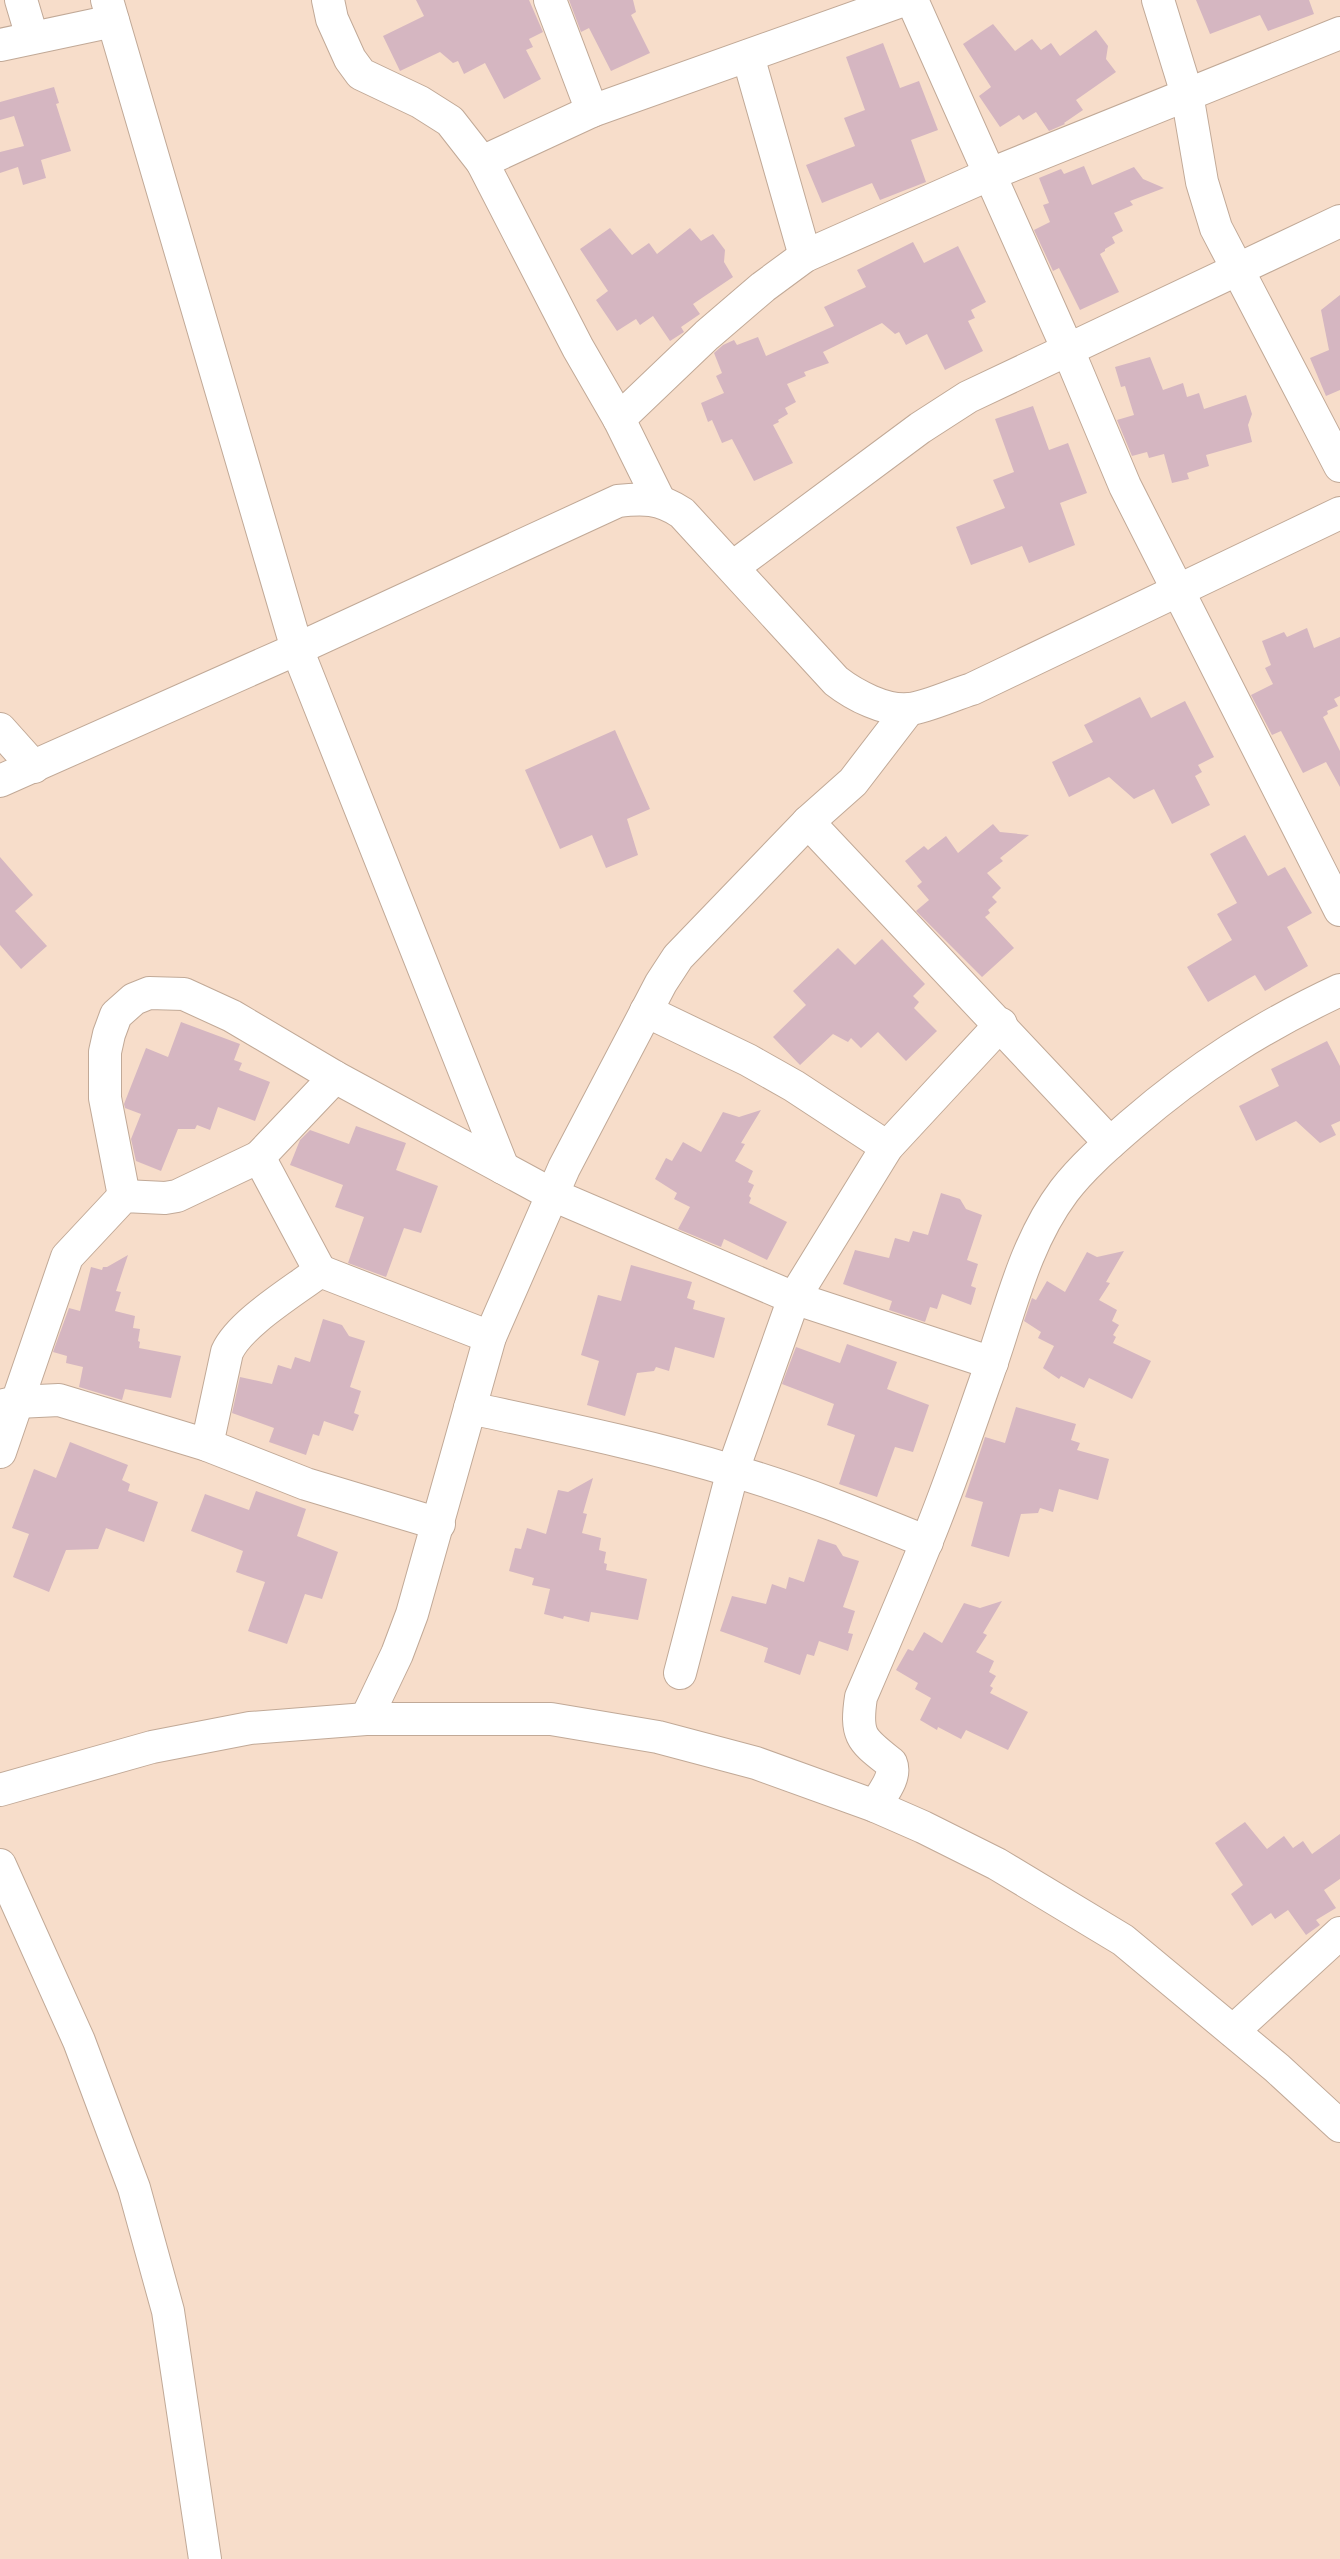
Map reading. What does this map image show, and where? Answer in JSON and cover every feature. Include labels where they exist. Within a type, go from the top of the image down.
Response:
[{"type":"street","points":[[21,0],[32,37]]},
{"type":"street","points":[[328,0],[332,19],[345,49],[361,74],[420,102],[450,121],[482,162],[578,348],[619,419],[658,500]]},
{"type":"street","points":[[550,0],[592,111]]},
{"type":"street","points":[[482,162],[592,111],[904,0]]},
{"type":"street","points":[[912,0],[988,175],[1068,350],[1125,486],[1340,910]]},
{"type":"street","points":[[1158,0],[1187,94],[1202,182],[1216,228],[1340,466]]},
{"type":"street","points":[[0,45],[32,37],[110,10],[297,649],[503,1168]]},
{"type":"street","points":[[619,419],[707,335],[763,287],[806,256],[988,175],[1340,33]]},
{"type":"street","points":[[748,56],[806,256]]},
{"type":"street","points":[[733,567],[920,428],[968,397],[1340,220]]},
{"type":"street","points":[[0,781],[297,649],[618,501],[643,498],[658,500],[682,513],[836,681],[854,694],[874,703],[909,709],[972,689],[1340,513]]},
{"type":"street","points":[[366,1719],[401,1644],[439,1524],[490,1337],[564,1168],[646,1011],[678,957],[808,822],[853,782],[909,709]]},
{"type":"street","points":[[0,729],[34,767]]},
{"type":"street","points":[[808,822],[1001,1024],[1110,1143]]},
{"type":"street","points":[[875,1806],[892,1777],[893,1768],[862,1737],[858,1725],[861,1697],[927,1542],[992,1363],[1025,1262],[1044,1221],[1066,1189],[1110,1143],[1174,1088],[1244,1039],[1340,990]]},
{"type":"street","points":[[124,1196],[105,1098],[105,1052],[116,1015],[134,999],[149,993],[184,994],[232,1017],[335,1077],[553,1195],[794,1298],[992,1363]]},
{"type":"street","points":[[646,1011],[748,1060],[794,1086],[887,1147]]},
{"type":"street","points":[[680,1673],[733,1470],[794,1298],[887,1147],[1001,1024]]},
{"type":"street","points":[[0,1452],[8,1404],[67,1257],[124,1196],[165,1198],[177,1196],[259,1157],[335,1077]]},
{"type":"street","points":[[259,1157],[320,1271],[490,1337]]},
{"type":"street","points":[[207,1445],[227,1352],[231,1343],[245,1328],[320,1271]]},
{"type":"street","points":[[8,1404],[58,1400],[207,1445],[306,1484],[439,1524]]},
{"type":"street","points":[[470,1408],[623,1441],[733,1470],[828,1502],[927,1542]]},
{"type":"street","points":[[0,1790],[152,1747],[250,1728],[366,1719],[551,1719],[658,1737],[756,1763],[875,1806],[997,1864],[1123,1940],[1233,2031],[1340,2126]]},
{"type":"street","points":[[0,1865],[79,2041],[134,2188],[168,2311],[205,2559]]},
{"type":"street","points":[[1233,2031],[1340,1933]]},
{"type":"building","points":[[416,0],[529,0],[543,32],[529,39],[533,47],[526,50],[541,79],[504,99],[485,63],[464,74],[458,61],[453,63],[440,52],[400,71],[383,36],[424,16]]},
{"type":"building","points":[[569,0],[633,0],[636,12],[631,15],[650,53],[611,71],[589,28],[581,32]]},
{"type":"building","points":[[1196,0],[1309,0],[1314,14],[1268,31],[1260,15],[1210,34]]},
{"type":"building","points":[[993,24],[1015,51],[1032,39],[1041,50],[1051,43],[1060,56],[1096,30],[1108,46],[1106,59],[1116,72],[1076,100],[1083,110],[1065,124],[1049,131],[1036,112],[1023,120],[1019,115],[1000,127],[979,96],[991,87],[963,44]]},
{"type":"building","points":[[883,43],[900,88],[919,81],[938,130],[911,140],[926,182],[880,200],[872,183],[822,203],[806,165],[855,146],[844,118],[865,110],[846,57]]},
{"type":"building","points":[[54,87],[59,103],[56,104],[71,151],[41,160],[46,178],[23,185],[18,167],[0,173],[0,152],[24,146],[14,116],[0,120],[0,102]]},
{"type":"building","points":[[1084,166],[1092,185],[1134,167],[1143,179],[1164,188],[1130,201],[1133,205],[1114,213],[1123,231],[1112,237],[1115,243],[1100,254],[1119,292],[1080,310],[1059,268],[1053,271],[1034,230],[1050,222],[1043,205],[1049,203],[1039,178],[1061,169],[1064,174]]},
{"type":"building","points":[[610,228],[632,255],[649,243],[657,254],[690,228],[701,241],[713,234],[725,250],[724,262],[733,277],[693,304],[700,314],[681,327],[684,332],[670,341],[653,316],[640,325],[636,319],[617,331],[596,300],[608,291],[580,249]]},
{"type":"building","points":[[913,242],[924,263],[958,246],[986,302],[971,310],[975,318],[968,321],[983,351],[945,370],[927,334],[906,345],[899,332],[895,334],[882,323],[823,352],[829,363],[804,372],[806,376],[787,384],[796,402],[785,408],[788,414],[773,425],[793,463],[754,481],[732,439],[722,443],[712,420],[708,422],[701,403],[724,393],[716,376],[722,373],[714,353],[723,345],[734,340],[737,345],[758,337],[766,356],[834,326],[824,307],[866,287],[857,270]]},
{"type":"building","points":[[1340,295],[1340,390],[1326,396],[1310,358],[1329,350],[1321,310]]},
{"type":"building","points":[[1150,357],[1163,390],[1183,383],[1187,397],[1199,393],[1204,409],[1246,395],[1252,414],[1248,425],[1252,442],[1206,455],[1209,466],[1187,473],[1189,479],[1172,483],[1164,454],[1149,458],[1147,452],[1132,456],[1117,420],[1134,415],[1125,386],[1121,387],[1115,367]]},
{"type":"building","points":[[1033,406],[1049,450],[1068,443],[1087,493],[1060,503],[1075,545],[1029,563],[1022,546],[971,565],[956,527],[1005,508],[993,480],[1014,472],[995,419]]},
{"type":"building","points":[[1307,628],[1314,648],[1340,637],[1340,696],[1334,699],[1338,706],[1327,711],[1328,714],[1323,717],[1340,751],[1340,787],[1326,762],[1303,773],[1281,731],[1272,735],[1251,695],[1273,684],[1265,668],[1271,665],[1262,641],[1284,632],[1287,637]]},
{"type":"building","points":[[1140,697],[1151,718],[1185,701],[1214,757],[1198,765],[1202,772],[1195,776],[1210,805],[1172,824],[1154,789],[1134,799],[1109,777],[1069,797],[1052,762],[1093,742],[1084,725]]},
{"type":"building","points":[[615,730],[650,809],[627,819],[638,855],[606,868],[592,835],[560,849],[525,770]]},
{"type":"building","points":[[993,824],[1000,832],[1029,835],[1000,858],[1003,861],[987,873],[1001,888],[992,897],[997,902],[988,910],[990,913],[985,917],[1014,948],[982,977],[916,911],[929,900],[917,886],[922,882],[905,861],[924,846],[928,850],[946,836],[958,853]]},
{"type":"building","points":[[1245,835],[1268,876],[1285,867],[1312,913],[1287,927],[1308,966],[1265,991],[1255,975],[1208,1002],[1187,967],[1232,940],[1217,914],[1237,903],[1210,854]]},
{"type":"building","points":[[0,857],[33,895],[15,911],[47,946],[21,969],[0,945]]},
{"type":"building","points":[[882,939],[925,984],[913,996],[919,1002],[914,1008],[937,1031],[906,1061],[878,1032],[861,1048],[851,1038],[848,1042],[833,1034],[800,1065],[773,1037],[806,1005],[793,991],[838,948],[855,965]]},
{"type":"building","points":[[181,1022],[240,1044],[234,1060],[242,1063],[239,1070],[270,1082],[255,1121],[218,1107],[210,1130],[197,1125],[195,1129],[178,1129],[161,1171],[136,1161],[131,1139],[141,1114],[125,1108],[124,1104],[146,1048],[168,1057]]},
{"type":"building","points":[[1327,1041],[1340,1066],[1340,1121],[1331,1125],[1336,1135],[1320,1143],[1296,1121],[1256,1141],[1239,1106],[1279,1086],[1271,1069]]},
{"type":"building","points":[[761,1110],[741,1143],[745,1144],[735,1161],[753,1171],[748,1182],[754,1185],[749,1196],[751,1198],[749,1203],[787,1222],[767,1260],[724,1239],[721,1247],[678,1229],[690,1207],[674,1199],[677,1193],[655,1179],[666,1158],[672,1161],[683,1142],[701,1152],[723,1112],[739,1117]]},
{"type":"building","points":[[356,1126],[406,1143],[396,1170],[438,1186],[421,1233],[404,1228],[386,1277],[348,1263],[364,1217],[335,1207],[343,1185],[290,1165],[300,1140],[310,1130],[349,1144]]},
{"type":"building","points":[[941,1193],[960,1199],[966,1209],[982,1215],[967,1260],[978,1264],[971,1286],[976,1288],[971,1305],[942,1294],[937,1309],[930,1307],[925,1322],[889,1310],[892,1301],[843,1284],[855,1250],[889,1258],[895,1238],[909,1242],[913,1231],[928,1235]]},
{"type":"building","points":[[1124,1251],[1106,1282],[1110,1283],[1099,1300],[1117,1310],[1112,1321],[1119,1325],[1113,1335],[1116,1337],[1113,1343],[1151,1361],[1132,1399],[1089,1378],[1084,1388],[1061,1376],[1059,1379],[1043,1368],[1054,1346],[1038,1338],[1041,1332],[1024,1321],[1032,1298],[1036,1300],[1047,1281],[1065,1292],[1087,1252],[1097,1257]]},
{"type":"building","points":[[128,1255],[116,1291],[121,1292],[115,1311],[135,1316],[133,1328],[140,1329],[139,1348],[181,1356],[171,1398],[125,1389],[122,1400],[79,1387],[83,1367],[66,1363],[67,1356],[53,1352],[69,1308],[80,1311],[91,1267],[102,1270],[103,1267]]},
{"type":"building","points":[[631,1265],[692,1282],[687,1298],[695,1301],[693,1309],[725,1318],[714,1358],[675,1347],[669,1371],[656,1367],[654,1371],[637,1373],[625,1416],[587,1405],[599,1361],[581,1355],[598,1295],[621,1301]]},
{"type":"building","points":[[323,1319],[342,1325],[349,1336],[365,1341],[350,1387],[361,1391],[354,1413],[359,1415],[353,1431],[324,1421],[319,1436],[313,1434],[306,1455],[269,1442],[274,1428],[232,1413],[240,1377],[272,1384],[278,1365],[291,1369],[295,1357],[310,1362]]},
{"type":"building","points":[[847,1344],[897,1362],[887,1389],[929,1405],[913,1452],[895,1447],[877,1497],[839,1484],[855,1435],[827,1425],[834,1404],[782,1384],[796,1347],[840,1363]]},
{"type":"building","points":[[1016,1407],[1076,1424],[1071,1440],[1080,1443],[1077,1450],[1109,1459],[1098,1500],[1059,1489],[1053,1512],[1040,1508],[1038,1513],[1021,1514],[1009,1557],[971,1546],[983,1502],[965,1497],[985,1437],[1005,1443]]},
{"type":"building","points":[[70,1442],[128,1465],[122,1480],[130,1484],[128,1491],[158,1502],[144,1542],[106,1528],[98,1549],[66,1550],[49,1592],[13,1577],[29,1534],[12,1528],[34,1469],[56,1478]]},
{"type":"building","points":[[593,1478],[583,1513],[587,1514],[582,1533],[601,1538],[599,1550],[606,1552],[604,1563],[607,1564],[606,1570],[647,1579],[638,1620],[591,1612],[589,1622],[544,1614],[550,1589],[532,1585],[534,1578],[509,1571],[515,1548],[521,1549],[527,1528],[546,1534],[558,1490],[568,1492]]},
{"type":"building","points":[[256,1491],[306,1509],[297,1536],[338,1552],[322,1599],[305,1594],[287,1644],[248,1631],[265,1582],[236,1572],[243,1551],[191,1531],[205,1494],[249,1510]]},
{"type":"building","points":[[818,1539],[836,1545],[843,1556],[859,1561],[843,1607],[855,1611],[848,1633],[853,1634],[848,1651],[819,1641],[814,1656],[807,1654],[800,1675],[764,1662],[768,1648],[720,1631],[732,1596],[766,1604],[772,1584],[786,1589],[789,1577],[804,1582]]},
{"type":"building","points":[[1002,1601],[983,1633],[987,1635],[976,1652],[994,1661],[989,1672],[996,1676],[990,1686],[993,1688],[990,1693],[1028,1712],[1008,1750],[966,1730],[961,1739],[938,1727],[937,1730],[920,1720],[931,1698],[915,1689],[918,1683],[896,1670],[908,1649],[913,1651],[924,1632],[942,1643],[964,1603],[980,1608]]},
{"type":"building","points":[[1245,1822],[1267,1849],[1284,1836],[1293,1848],[1303,1841],[1312,1854],[1340,1834],[1340,1879],[1324,1890],[1336,1908],[1316,1920],[1320,1925],[1306,1935],[1288,1910],[1275,1919],[1271,1913],[1252,1926],[1231,1894],[1243,1885],[1215,1843]]}]
